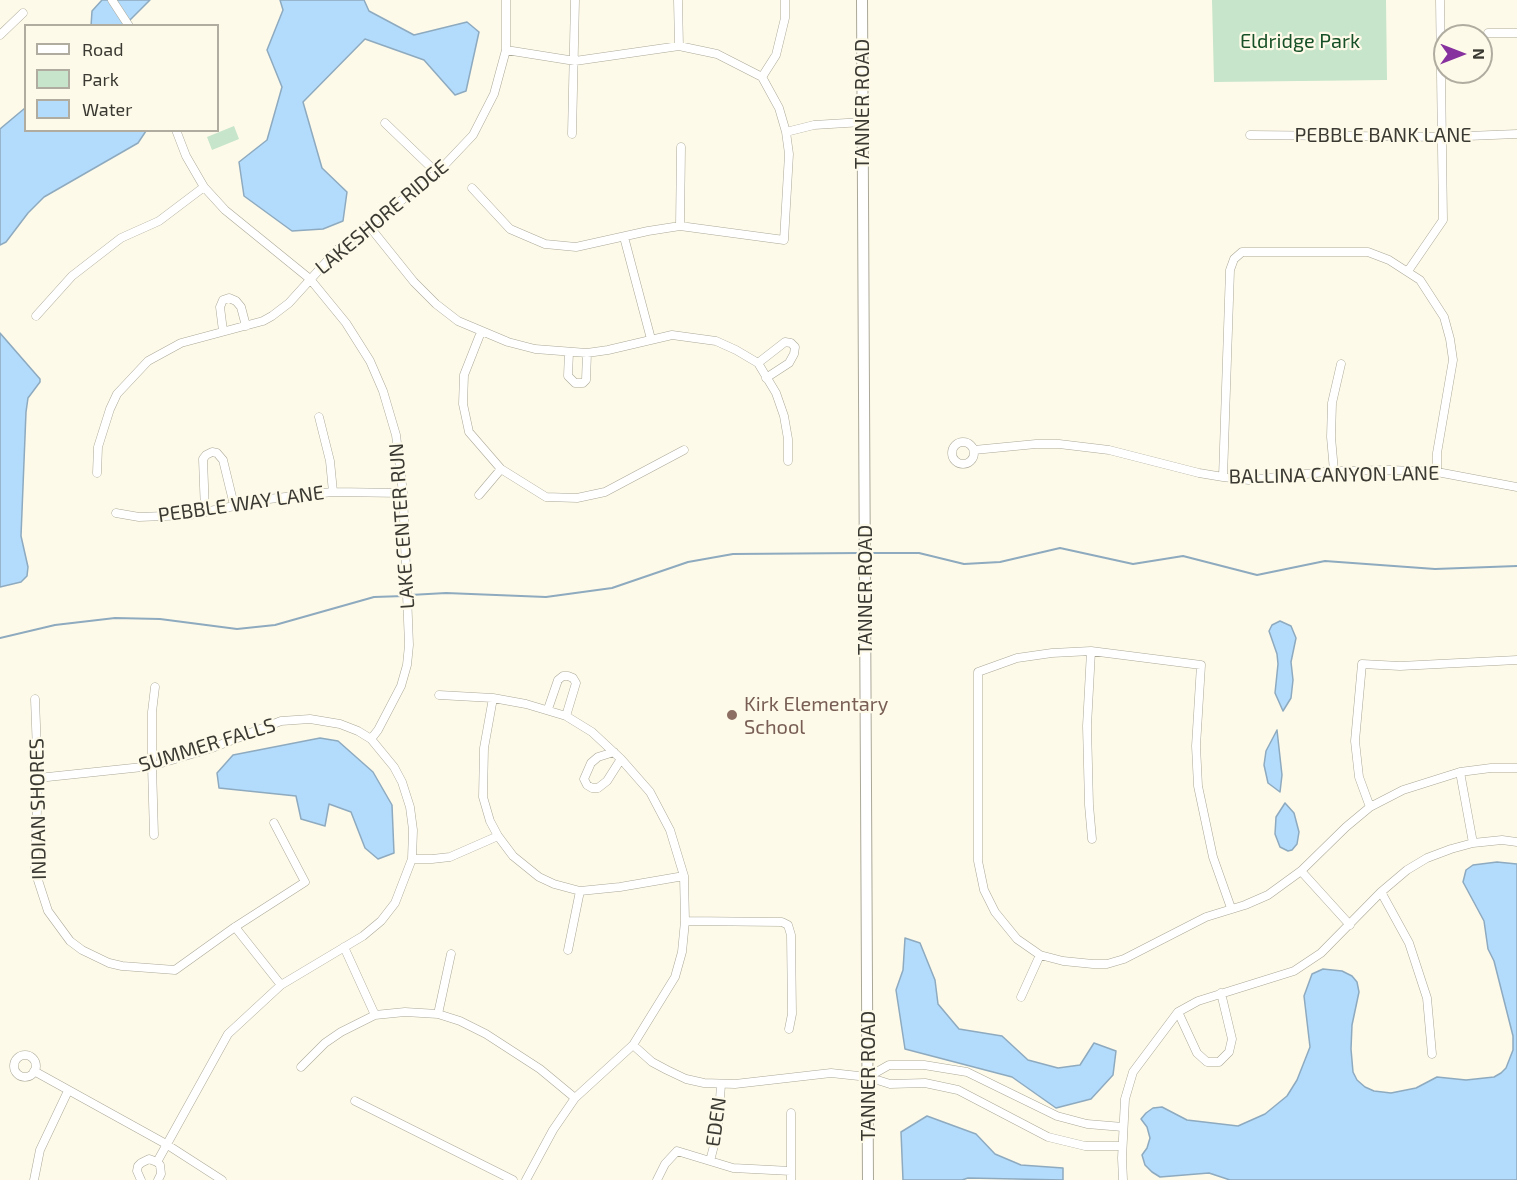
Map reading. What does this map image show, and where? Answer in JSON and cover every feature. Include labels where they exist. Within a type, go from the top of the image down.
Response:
[{"type":"main road","name":"TANNER ROAD","points":[[862,0],[868,1180]]},
{"type":"street","points":[[112,0],[128,24]]},
{"type":"street","name":"LAKESHORE RIDGE","points":[[97,473],[98,447],[103,427],[117,394],[148,361],[181,343],[263,321],[272,316],[289,303],[337,250],[437,173],[473,135],[494,94],[506,50],[506,0]]},
{"type":"street","points":[[572,134],[575,0]]},
{"type":"street","points":[[678,0],[679,46]]},
{"type":"street","points":[[762,77],[776,55],[785,18],[785,0]]},
{"type":"street","points":[[1408,271],[1443,220],[1440,0]]},
{"type":"street","points":[[0,35],[23,13]]},
{"type":"street","points":[[1493,33],[1517,33]]},
{"type":"street","points":[[472,188],[510,229],[545,244],[576,247],[680,226],[783,240],[789,154],[786,132],[778,108],[762,77],[717,54],[679,46],[575,61],[506,50]]},
{"type":"street","points":[[786,132],[814,125],[862,122]]},
{"type":"street","points":[[385,123],[437,173]]},
{"type":"street","name":"LAKE CENTER RUN","points":[[177,132],[186,156],[204,187],[225,210],[310,279],[346,323],[370,361],[383,390],[396,435],[403,493],[410,645],[401,686],[371,740]]},
{"type":"street","name":"PEBBLE BANK LANE","points":[[1250,135],[1443,137],[1517,134]]},
{"type":"street","points":[[680,226],[681,147]]},
{"type":"street","points":[[36,316],[72,276],[121,238],[159,221],[204,187]]},
{"type":"street","points":[[369,226],[414,282],[436,304],[458,321],[481,332],[535,349],[569,352],[587,353],[608,350],[672,335],[716,341],[736,350],[758,363],[776,393],[784,416],[788,439],[788,461]]},
{"type":"street","points":[[624,237],[651,339]]},
{"type":"street","points":[[1223,477],[1230,270],[1234,259],[1242,252],[1368,252],[1389,260],[1420,280],[1444,317],[1453,360],[1437,453],[1437,472]]},
{"type":"street","points":[[223,331],[220,307],[223,300],[229,298],[241,307],[246,326]]},
{"type":"street","points":[[481,332],[464,375],[463,404],[469,432],[501,469],[546,496],[577,498],[605,492],[684,450]]},
{"type":"street","points":[[758,363],[785,342],[795,347],[789,363],[766,378]]},
{"type":"street","points":[[569,352],[567,376],[575,383],[583,383],[586,380],[587,353]]},
{"type":"street","points":[[1334,471],[1331,437],[1332,403],[1341,364]]},
{"type":"street","points":[[319,417],[330,461],[333,492]]},
{"type":"street","name":"BALLINA CANYON LANE","points":[[974,450],[1036,444],[1083,446],[1223,477],[1269,479],[1334,471],[1437,472],[1517,487]]},
{"type":"street","points":[[205,512],[203,459],[212,452],[217,453],[223,460],[234,505]]},
{"type":"street","points":[[479,495],[501,469]]},
{"type":"street","name":"PEBBLE WAY LANE","points":[[116,513],[139,517],[164,517],[205,512],[269,498],[333,492],[403,493]]},
{"type":"street","points":[[1091,651],[1087,726],[1092,839]]},
{"type":"street","points":[[1231,908],[1213,857],[1198,786],[1196,746],[1201,665],[1091,651],[1017,658],[978,672],[978,861],[984,890],[994,912],[1017,939],[1040,955],[1063,962],[1107,964],[1124,959],[1206,917],[1268,895],[1301,872],[1346,826],[1370,807],[1403,790],[1460,772],[1491,768],[1517,768]]},
{"type":"street","points":[[1370,807],[1359,777],[1355,741],[1362,664],[1440,665],[1475,660],[1517,660]]},
{"type":"street","points":[[548,709],[558,681],[563,676],[568,676],[576,683],[566,716]]},
{"type":"street","points":[[154,835],[152,712],[155,687]]},
{"type":"street","points":[[439,695],[494,698],[548,709],[566,716],[592,732],[645,785],[660,808],[670,830],[684,876],[686,921],[675,978],[633,1045],[575,1098],[553,1130],[526,1180]]},
{"type":"street","points":[[494,698],[484,748],[483,797],[490,821],[513,856],[526,868],[554,884],[579,891],[620,887],[684,876]]},
{"type":"street","name":"INDIAN SHORES","points":[[35,699],[38,778],[35,852],[38,884],[48,911],[70,941],[82,950],[116,964],[175,970],[235,927],[305,882],[274,823]]},
{"type":"street","name":"SUMMER FALLS","points":[[38,778],[152,766],[212,748],[266,726],[310,718],[340,724],[358,731],[371,740]]},
{"type":"street","points":[[157,1162],[228,1034],[281,985],[363,936],[381,921],[395,903],[404,886],[412,859],[413,830],[410,807],[402,782],[394,767],[371,740]]},
{"type":"street","points":[[614,752],[598,757],[591,763],[584,779],[587,785],[598,788],[607,781],[621,759]]},
{"type":"street","points":[[1460,772],[1473,843]]},
{"type":"street","points":[[412,859],[432,860],[450,857],[498,836]]},
{"type":"street","points":[[1123,1180],[1122,1146],[1125,1099],[1133,1072],[1178,1012],[1198,1001],[1294,971],[1321,953],[1381,892],[1407,870],[1427,858],[1473,843],[1502,840],[1517,842]]},
{"type":"street","points":[[1301,872],[1350,925]]},
{"type":"street","points":[[568,950],[579,891]]},
{"type":"street","points":[[1381,892],[1409,943],[1427,998],[1432,1054]]},
{"type":"street","points":[[686,921],[782,922],[788,925],[791,935],[792,1014],[789,1029]]},
{"type":"street","points":[[235,927],[281,985]]},
{"type":"street","points":[[344,947],[375,1015]]},
{"type":"street","points":[[438,1014],[451,954]]},
{"type":"street","points":[[1021,997],[1040,955]]},
{"type":"street","points":[[1178,1012],[1197,1053],[1207,1062],[1219,1062],[1229,1053],[1232,1039],[1221,993]]},
{"type":"street","points":[[301,1067],[325,1043],[375,1015],[405,1012],[438,1014],[460,1021],[486,1034],[540,1069],[575,1098]]},
{"type":"street","points":[[633,1045],[652,1062],[686,1079],[721,1084],[761,1082],[831,1073],[868,1077],[890,1084],[925,1083],[958,1090],[1048,1137],[1084,1146],[1122,1146]]},
{"type":"street","points":[[868,1077],[889,1065],[924,1065],[967,1072],[1057,1116],[1087,1125],[1123,1127]]},
{"type":"street","points":[[34,1071],[166,1144],[222,1180]]},
{"type":"street","name":"EDEN","points":[[710,1161],[718,1130],[721,1084]]},
{"type":"street","points":[[34,1180],[40,1150],[68,1091]]},
{"type":"street","points":[[355,1101],[513,1180]]},
{"type":"street","points":[[791,1113],[791,1180]]},
{"type":"street","points":[[657,1180],[665,1164],[677,1151],[733,1168],[791,1171]]},
{"type":"street","points":[[141,1180],[137,1171],[141,1162],[148,1159],[157,1162],[161,1169],[158,1180]]},
{"type":"green space","name":"Eldridge Park","points":[[1212,0],[1386,0],[1387,80],[1214,82]]},
{"type":"green space","points":[[234,126],[239,139],[212,150],[207,137]]},
{"type":"water","points":[[102,0],[150,0],[126,24],[91,24],[92,11]]},
{"type":"water","points":[[280,0],[364,0],[369,11],[414,35],[467,22],[479,32],[466,91],[455,95],[424,60],[365,39],[303,102],[322,168],[347,192],[343,221],[323,229],[292,231],[244,196],[239,162],[267,140],[282,87],[267,50],[283,10]]},
{"type":"water","points":[[24,109],[24,132],[145,132],[138,143],[44,197],[28,213],[6,242],[0,245],[0,129]]},
{"type":"water","points":[[0,333],[40,379],[40,382],[28,398],[26,412],[21,536],[28,567],[27,576],[21,582],[0,587]]},
{"type":"water","points":[[1280,621],[1291,626],[1296,638],[1291,662],[1293,680],[1291,698],[1283,711],[1275,693],[1278,664],[1269,631],[1272,625]]},
{"type":"water","points":[[1277,730],[1282,775],[1280,792],[1268,783],[1264,765],[1266,751]]},
{"type":"water","points":[[320,738],[338,741],[373,772],[392,805],[394,853],[378,859],[365,848],[351,812],[329,804],[325,826],[301,819],[296,796],[219,788],[217,773],[233,755]]},
{"type":"water","points":[[1285,803],[1294,813],[1299,832],[1297,844],[1288,851],[1280,847],[1275,834],[1276,817]]},
{"type":"water","points":[[1497,862],[1517,864],[1517,1180],[1230,1180],[1209,1173],[1160,1177],[1145,1165],[1142,1155],[1150,1138],[1147,1127],[1141,1119],[1153,1108],[1162,1107],[1187,1120],[1238,1126],[1265,1114],[1287,1096],[1297,1080],[1310,1047],[1304,996],[1312,974],[1323,969],[1342,971],[1352,976],[1357,982],[1359,992],[1352,1025],[1351,1049],[1353,1072],[1357,1080],[1365,1087],[1374,1091],[1391,1093],[1416,1088],[1437,1077],[1466,1080],[1494,1077],[1501,1073],[1506,1068],[1513,1050],[1513,1036],[1494,961],[1488,949],[1484,921],[1463,882],[1466,870],[1473,865]]},
{"type":"water","points":[[905,938],[920,943],[935,980],[938,1004],[959,1029],[1002,1036],[1028,1060],[1058,1068],[1080,1065],[1094,1043],[1116,1051],[1113,1075],[1091,1099],[1056,1108],[1012,1077],[905,1049],[896,990],[903,970]]},
{"type":"water","points":[[927,1116],[976,1134],[995,1154],[1021,1165],[1063,1168],[1063,1180],[968,1178],[962,1180],[903,1180],[901,1132]]},
{"type":"waterway","points":[[869,553],[919,553],[964,564],[1000,562],[1060,548],[1133,564],[1183,556],[1257,575],[1325,561],[1435,569],[1517,566]]},
{"type":"waterway","points":[[410,595],[446,593],[546,597],[612,588],[688,562],[733,554],[860,553]]},
{"type":"waterway","points":[[0,638],[55,625],[115,618],[160,619],[237,629],[275,625],[374,597],[404,596]]},
{"type":"place","name":"Kirk Elementary School","points":[[732,715]]}]
